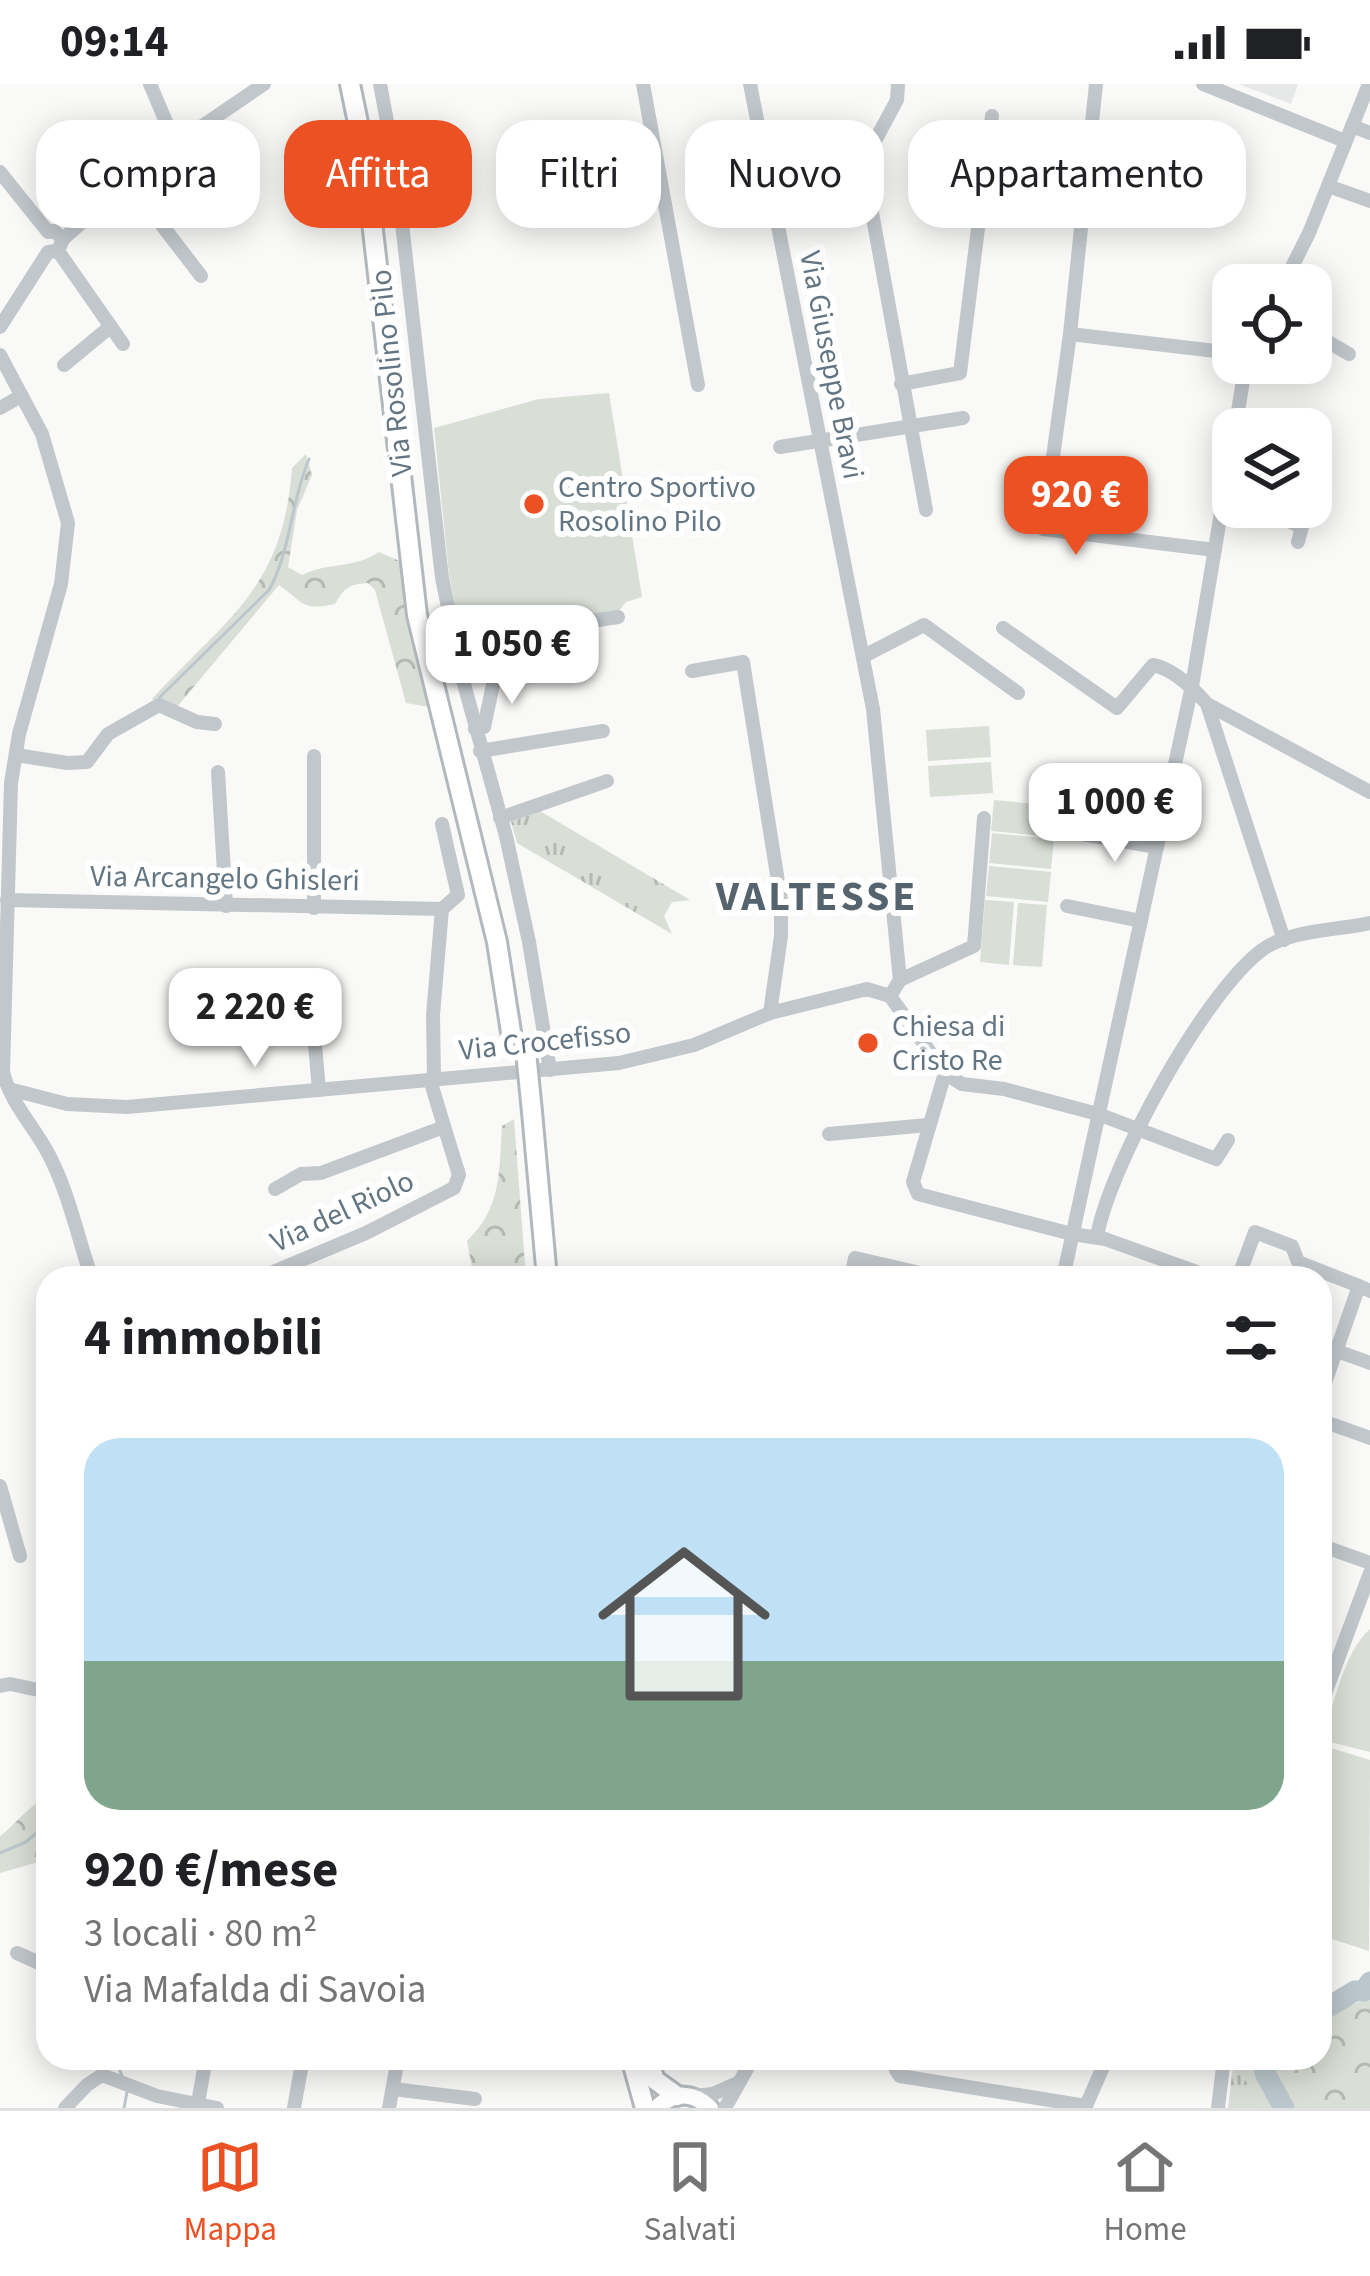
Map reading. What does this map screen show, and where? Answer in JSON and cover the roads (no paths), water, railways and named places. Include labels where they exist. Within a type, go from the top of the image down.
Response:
[{"type":"highway","points":[[350,84],[364,152],[417,615],[519,1044]]},
{"type":"highway","points":[[362,84],[379,177],[421,565],[439,662],[508,933],[545,1266]]},
{"type":"highway","points":[[526,1113],[534,1266]]},
{"type":"highway","points":[[634,2070],[645,2108]]},
{"type":"highway","points":[[651,2070],[655,2080],[685,2096]]},
{"type":"main road","points":[[657,2108],[685,2096],[710,2108]]},
{"type":"street","points":[[150,84],[166,120]]},
{"type":"street","points":[[209,120],[264,84]]},
{"type":"street","name":"Via Rosolino Pilo","points":[[380,84],[396,170],[436,535],[458,656],[529,943],[550,1070]]},
{"type":"street","points":[[643,84],[698,385]]},
{"type":"street","name":"Via Giuseppe Bravi","points":[[750,84],[757,120]]},
{"type":"street","points":[[884,124],[897,100],[898,84]]},
{"type":"street","points":[[1096,84],[1070,334],[1043,529],[1215,550]]},
{"type":"street","points":[[1203,84],[1349,133],[1370,133]]},
{"type":"street","points":[[1293,264],[1369,84]]},
{"type":"street","points":[[901,384],[960,373],[992,116]]},
{"type":"street","points":[[0,172],[123,344]]},
{"type":"street","points":[[1328,186],[1370,201]]},
{"type":"street","points":[[0,327],[54,243],[72,228]]},
{"type":"street","points":[[164,228],[201,276]]},
{"type":"street","name":"Via Giuseppe Bravi","points":[[777,228],[873,709],[900,980]]},
{"type":"street","points":[[874,228],[926,510]]},
{"type":"street","points":[[64,365],[110,327]]},
{"type":"street","points":[[1070,334],[1212,351]]},
{"type":"street","points":[[1332,344],[1349,354]]},
{"type":"street","points":[[0,355],[42,434],[68,523],[62,584],[16,755],[3,1035],[6,1089],[48,1153],[88,1266]]},
{"type":"street","points":[[0,408],[21,396]]},
{"type":"street","points":[[780,447],[963,418]]},
{"type":"street","points":[[1065,1266],[1192,686],[1220,528]]},
{"type":"street","points":[[1298,542],[1302,528]]},
{"type":"street","points":[[458,656],[536,646],[539,629],[618,617]]},
{"type":"street","points":[[864,656],[924,625],[1018,692]]},
{"type":"street","points":[[1003,628],[1087,678],[1118,708],[1153,665],[1192,686],[1207,704],[1284,940]]},
{"type":"street","points":[[692,671],[743,662],[781,900],[770,1012]]},
{"type":"street","points":[[476,729],[484,727],[494,680],[565,670]]},
{"type":"street","points":[[1207,704],[1370,792]]},
{"type":"street","points":[[16,755],[67,764],[87,762],[108,734],[159,705],[197,722],[215,724]]},
{"type":"street","points":[[481,751],[603,731]]},
{"type":"street","points":[[314,757],[314,908]]},
{"type":"street","points":[[218,772],[226,906]]},
{"type":"street","points":[[500,818],[607,782]]},
{"type":"street","points":[[984,818],[974,946],[900,980],[890,996],[945,1073],[962,1084],[1004,1089],[1137,1126],[1216,1159],[1228,1140]]},
{"type":"street","points":[[432,1080],[442,909],[458,895],[442,824]]},
{"type":"street","points":[[1082,834],[1157,847]]},
{"type":"street","name":"Via Arcangelo Ghisleri","points":[[8,900],[442,909]]},
{"type":"street","points":[[1067,906],[1141,922]]},
{"type":"street","points":[[1098,1229],[1137,1126],[1187,1043],[1240,970],[1265,947],[1284,940],[1370,923]]},
{"type":"street","name":"Via Crocefisso","points":[[6,1089],[44,1101],[97,1108],[550,1070],[639,1060],[694,1045],[770,1012],[867,989],[890,996]]},
{"type":"street","points":[[312,1010],[319,1090]]},
{"type":"street","points":[[945,1073],[914,1182],[918,1194],[1072,1234],[1098,1229]]},
{"type":"street","name":"Via del Riolo","points":[[288,1266],[366,1234],[454,1188],[459,1175],[432,1080]]},
{"type":"street","points":[[829,1134],[928,1125]]},
{"type":"street","name":"Via del Riolo","points":[[275,1189],[301,1174],[321,1173],[444,1127]]},
{"type":"street","points":[[1076,1216],[1167,1266]]},
{"type":"street","points":[[1242,1266],[1255,1232],[1292,1246],[1298,1262],[1308,1266]]},
{"type":"street","points":[[853,1266],[855,1258],[890,1266]]},
{"type":"street","points":[[1332,1276],[1365,1289],[1332,1365]]},
{"type":"street","points":[[1337,1351],[1370,1363]]},
{"type":"street","points":[[1332,1424],[1370,1438]]},
{"type":"street","points":[[0,1486],[20,1556]]},
{"type":"street","points":[[1332,1549],[1370,1563]]},
{"type":"street","points":[[1332,1675],[1370,1574]]},
{"type":"street","points":[[0,1686],[36,1689]]},
{"type":"street","points":[[17,1953],[36,1962]]},
{"type":"street","points":[[101,2070],[102,2075]]},
{"type":"street","points":[[198,2103],[204,2070]]},
{"type":"street","points":[[294,2108],[301,2070]]},
{"type":"street","points":[[389,2108],[396,2070]]},
{"type":"street","points":[[725,2108],[746,2070]]},
{"type":"street","points":[[899,2070],[899,2076],[1086,2107],[1102,2070]]},
{"type":"street","points":[[1218,2108],[1223,2070]]},
{"type":"street","points":[[102,2075],[128,2088],[217,2108]]},
{"type":"street","points":[[65,2108],[102,2075]]},
{"type":"street","points":[[685,2096],[713,2094],[738,2083]]},
{"type":"street","points":[[393,2089],[475,2099]]},
{"type":"waterway","points":[[160,697],[269,590],[309,459]]},
{"type":"waterway","points":[[0,1853],[36,1833]]},
{"type":"waterway","points":[[1332,2005],[1364,1991],[1370,1982]]},
{"type":"waterway","points":[[1364,1991],[1370,1997]]},
{"type":"waterway","points":[[120,2070],[122,2076]]},
{"type":"waterway","points":[[1265,2070],[1284,2108]]},
{"type":"waterway","points":[[124,2108],[127,2092]]},
{"type":"place","name":"Centro Sportivo Rosolino Pilo","points":[[534,504]]},
{"type":"place","name":"Chiesa di Cristo Re","points":[[868,1043]]},
{"type":"district","name":"VALTESSE","points":[[817,895]]}]
